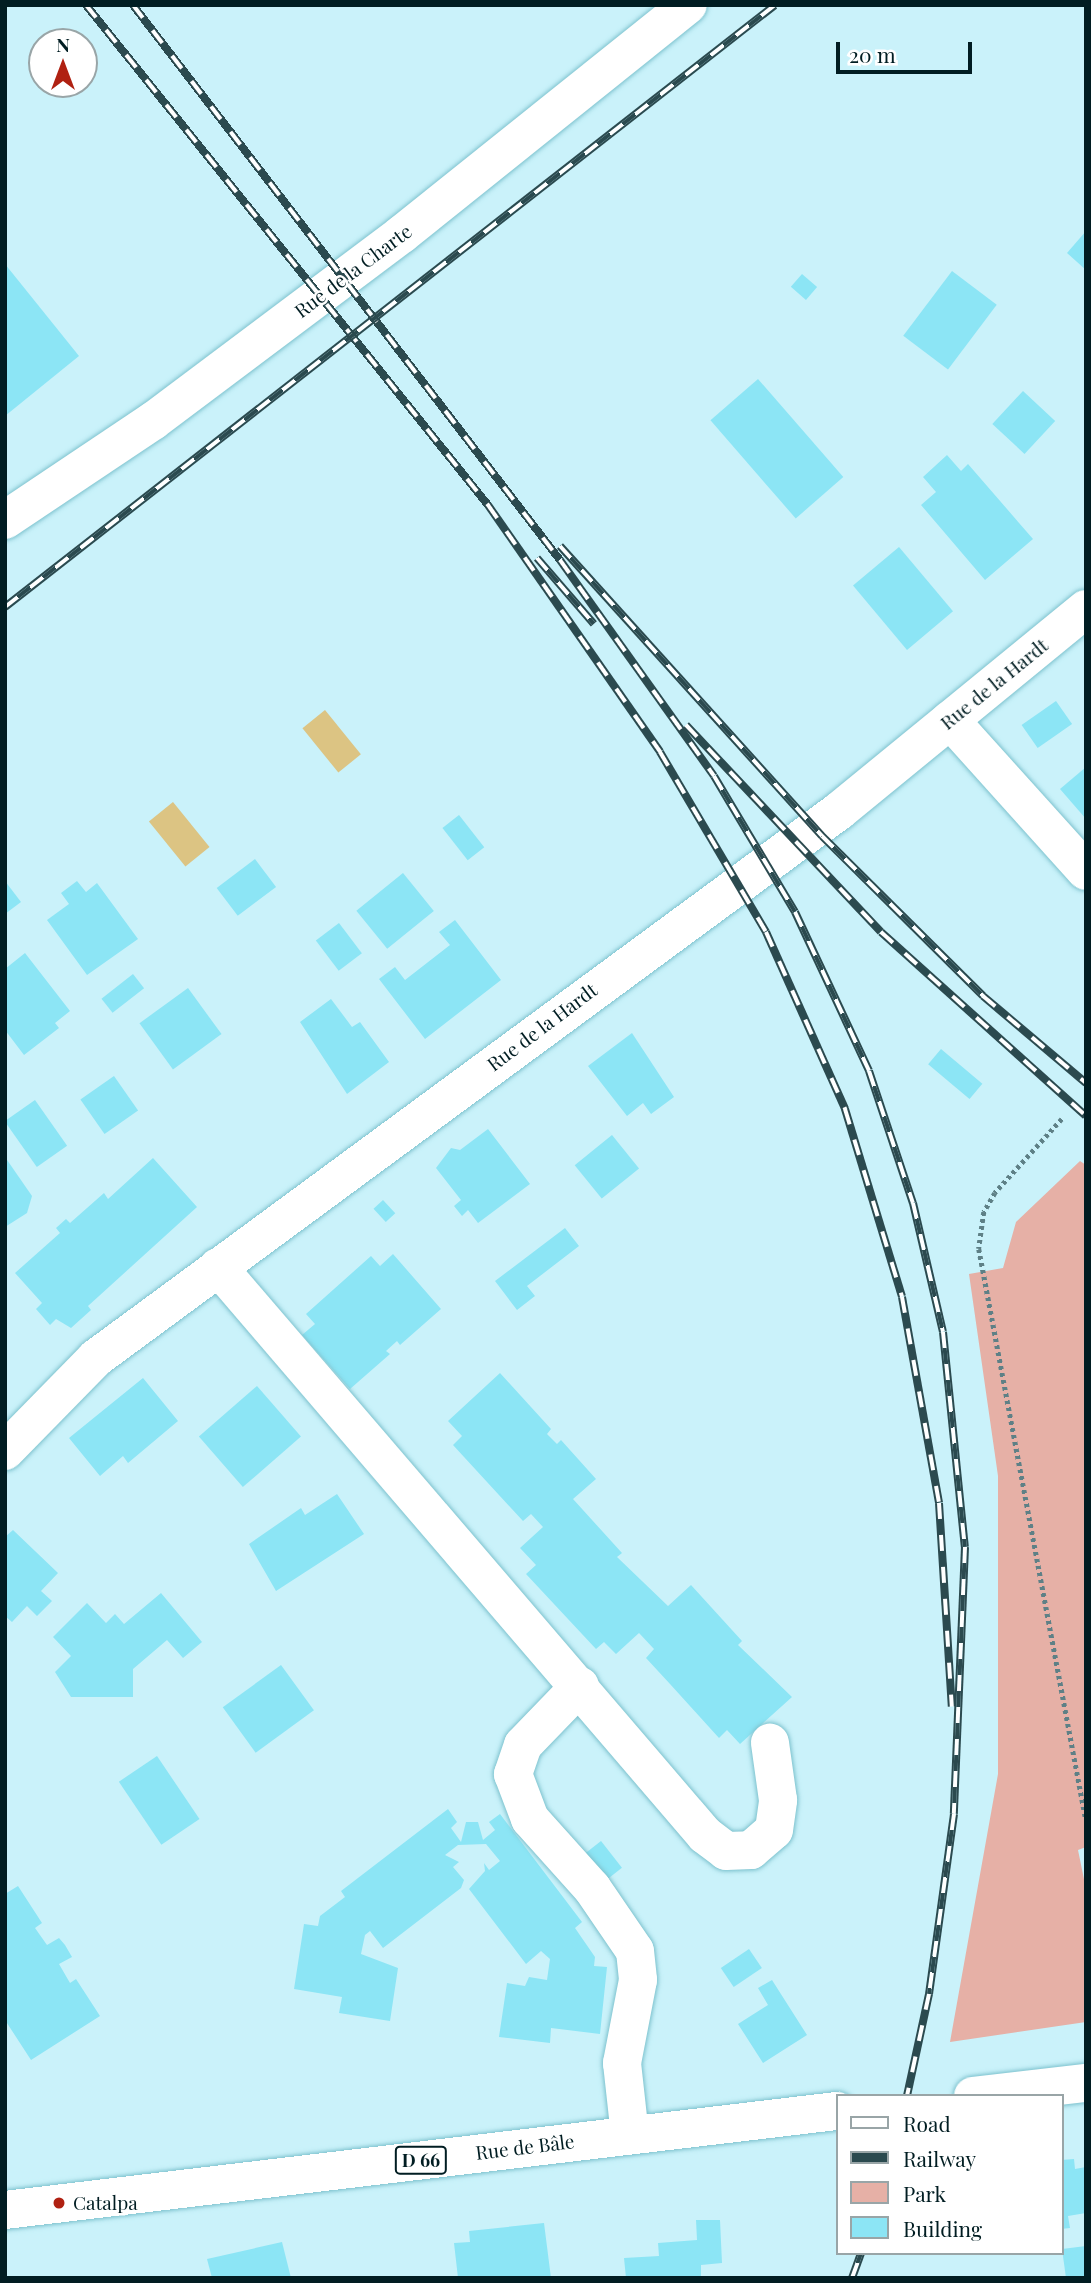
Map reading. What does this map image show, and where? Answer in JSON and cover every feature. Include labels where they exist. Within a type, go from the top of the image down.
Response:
[{"type":"street","name":"Rue de la Charte","points":[[5,520],[153,421],[414,226],[688,5]]},
{"type":"street","name":"Rue de la Hardt","points":[[5,1451],[96,1358],[839,811],[1086,609]]},
{"type":"street","points":[[950,720],[1086,871]]},
{"type":"street","points":[[218,1267],[705,1835],[726,1852],[751,1850],[774,1830],[778,1800],[771,1743]]},
{"type":"street","points":[[580,1686],[523,1745],[513,1774],[530,1819],[592,1888],[635,1951],[638,1980],[622,2063],[630,2135]]},
{"type":"street","points":[[990,2094],[1086,2083]]},
{"type":"street","name":"Rue de Bâle","points":[[5,2210],[836,2111]]},
{"type":"path","points":[[1062,1119],[995,1194],[984,1212],[979,1249],[1086,1820]]},
{"type":"green space","points":[[1080,1161],[1086,1165],[1086,1847],[1078,1850],[1086,1889],[1086,2022],[950,2042],[998,1774],[998,1476],[969,1274],[1003,1268],[1016,1222]]},
{"type":"shaded area","points":[[325,710],[361,754],[338,773],[302,728]]},
{"type":"shaded area","points":[[173,802],[210,847],[185,867],[149,822]]},
{"type":"building","points":[[1086,231],[1086,270],[1067,253]]},
{"type":"building","points":[[5,264],[79,356],[5,416]]},
{"type":"building","points":[[952,271],[997,305],[948,369],[903,336]]},
{"type":"building","points":[[802,274],[817,287],[806,300],[791,287]]},
{"type":"building","points":[[758,379],[843,477],[796,518],[710,420]]},
{"type":"building","points":[[1023,391],[1055,421],[1024,454],[992,424]]},
{"type":"building","points":[[947,455],[961,471],[968,464],[1033,539],[985,580],[921,505],[936,492],[923,477]]},
{"type":"building","points":[[899,547],[953,611],[907,650],[853,586]]},
{"type":"building","points":[[1056,701],[1072,724],[1038,748],[1022,725]]},
{"type":"building","points":[[1086,767],[1086,819],[1060,789]]},
{"type":"building","points":[[459,815],[484,847],[468,860],[442,828]]},
{"type":"building","points":[[255,859],[276,887],[238,916],[217,888]]},
{"type":"building","points":[[403,873],[434,911],[387,949],[356,911]]},
{"type":"building","points":[[5,881],[21,902],[5,914]]},
{"type":"building","points":[[77,881],[86,892],[97,883],[138,939],[87,975],[47,920],[69,904],[61,893]]},
{"type":"building","points":[[455,920],[501,980],[425,1039],[379,979],[395,967],[405,980],[450,945],[439,932]]},
{"type":"building","points":[[339,923],[362,953],[339,971],[316,940]]},
{"type":"building","points":[[25,953],[70,1011],[55,1023],[59,1028],[24,1055],[5,1030],[5,969]]},
{"type":"building","points":[[133,974],[144,988],[113,1013],[101,999]]},
{"type":"building","points":[[188,988],[222,1034],[173,1069],[139,1023]]},
{"type":"building","points":[[331,999],[352,1027],[360,1022],[389,1062],[347,1094],[300,1022]]},
{"type":"building","points":[[632,1033],[674,1097],[651,1114],[643,1103],[627,1116],[588,1066]]},
{"type":"building","points":[[941,1049],[982,1084],[970,1099],[928,1064]]},
{"type":"building","points":[[114,1076],[138,1110],[105,1134],[80,1100]]},
{"type":"building","points":[[35,1100],[67,1146],[37,1167],[5,1122]]},
{"type":"building","points":[[488,1129],[530,1184],[478,1223],[468,1210],[462,1216],[454,1206],[461,1200],[436,1168],[451,1148],[460,1150]]},
{"type":"building","points":[[612,1135],[639,1168],[602,1199],[575,1165]]},
{"type":"building","points":[[5,1157],[32,1196],[27,1213],[5,1227]]},
{"type":"building","points":[[153,1158],[197,1207],[88,1306],[91,1310],[71,1328],[56,1319],[50,1325],[36,1309],[42,1303],[15,1273],[60,1233],[56,1228],[66,1219],[70,1223],[104,1193],[108,1199]]},
{"type":"building","points":[[383,1200],[395,1213],[386,1222],[373,1209]]},
{"type":"building","points":[[565,1228],[579,1246],[527,1286],[535,1296],[517,1310],[495,1281]]},
{"type":"building","points":[[393,1254],[441,1309],[400,1345],[397,1341],[386,1351],[390,1354],[350,1389],[302,1335],[315,1324],[306,1314],[371,1256],[380,1266]]},
{"type":"building","points":[[500,1373],[551,1429],[547,1434],[557,1444],[561,1440],[596,1479],[573,1499],[622,1553],[617,1557],[668,1606],[691,1585],[742,1641],[738,1645],[792,1697],[740,1744],[727,1730],[719,1738],[646,1658],[654,1649],[639,1633],[616,1654],[604,1642],[596,1649],[526,1574],[536,1565],[520,1548],[543,1527],[531,1514],[523,1521],[453,1445],[462,1436],[448,1421]]},
{"type":"building","points":[[143,1378],[178,1421],[128,1463],[123,1456],[100,1476],[69,1438]]},
{"type":"building","points":[[257,1386],[301,1437],[243,1487],[199,1437]]},
{"type":"building","points":[[337,1494],[364,1534],[276,1591],[249,1544],[301,1508],[305,1515]]},
{"type":"building","points":[[13,1530],[58,1573],[41,1591],[52,1601],[37,1616],[27,1606],[12,1622],[5,1616],[5,1537]]},
{"type":"building","points":[[161,1593],[202,1642],[183,1658],[167,1640],[133,1669],[133,1697],[71,1697],[55,1672],[71,1656],[53,1637],[87,1603],[106,1623],[115,1614],[124,1624]]},
{"type":"building","points":[[281,1665],[314,1710],[256,1753],[223,1707]]},
{"type":"building","points":[[157,1756],[199,1819],[161,1845],[119,1782]]},
{"type":"building","points":[[448,1809],[457,1822],[451,1828],[461,1842],[466,1822],[478,1822],[483,1840],[495,1830],[489,1822],[500,1814],[582,1922],[575,1928],[595,1957],[594,1966],[607,1967],[600,2034],[551,2028],[550,2043],[499,2037],[507,1983],[525,1986],[529,1977],[547,1980],[550,1959],[541,1951],[526,1964],[469,1889],[485,1871],[484,1863],[489,1870],[500,1861],[486,1844],[458,1845],[445,1855],[459,1862],[453,1867],[464,1880],[461,1888],[383,1948],[370,1931],[365,1935],[361,1954],[398,1968],[390,2021],[339,2013],[342,1997],[294,1989],[304,1924],[318,1926],[320,1916],[345,1897],[341,1891]]},
{"type":"building","points":[[601,1841],[622,1868],[605,1881],[584,1854]]},
{"type":"building","points":[[18,1886],[42,1923],[35,1928],[47,1945],[59,1938],[65,1945],[72,1957],[59,1964],[70,1983],[76,1979],[100,2016],[31,2060],[5,2020],[5,1894]]},
{"type":"building","points":[[749,1949],[762,1968],[734,1987],[721,1968]]},
{"type":"building","points":[[772,1980],[807,2035],[763,2063],[738,2024],[768,2005],[758,1988]]},
{"type":"building","points":[[1074,2159],[1075,2169],[1086,2167],[1086,2213],[1068,2216],[1070,2228],[1063,2229],[1063,2160]]},
{"type":"building","points":[[696,2220],[720,2220],[722,2263],[701,2265],[701,2278],[626,2278],[624,2258],[659,2256],[658,2243],[697,2240]]},
{"type":"building","points":[[544,2223],[551,2278],[458,2278],[454,2243],[470,2242],[469,2231]]},
{"type":"building","points":[[282,2242],[291,2278],[212,2278],[207,2259]]},
{"type":"building","points":[[1086,2246],[1086,2278],[1066,2278],[1063,2249]]},
{"type":"railway","points":[[86,5],[488,505],[660,752],[766,932],[845,1109],[902,1297],[939,1503],[952,1707]]},
{"type":"railway","points":[[133,5],[560,560],[714,776],[795,912],[869,1071],[913,1203],[943,1332],[965,1547],[954,1814],[929,1994],[907,2094]]},
{"type":"railway","points":[[5,607],[775,5]]},
{"type":"railway","points":[[560,546],[822,836],[983,996],[1086,1083]]},
{"type":"railway","points":[[537,558],[594,624]]},
{"type":"railway","points":[[686,725],[881,932],[1086,1116]]},
{"type":"railway","points":[[852,2278],[860,2255]]},
{"type":"place","name":"Catalpa","points":[[59,2203]]}]
